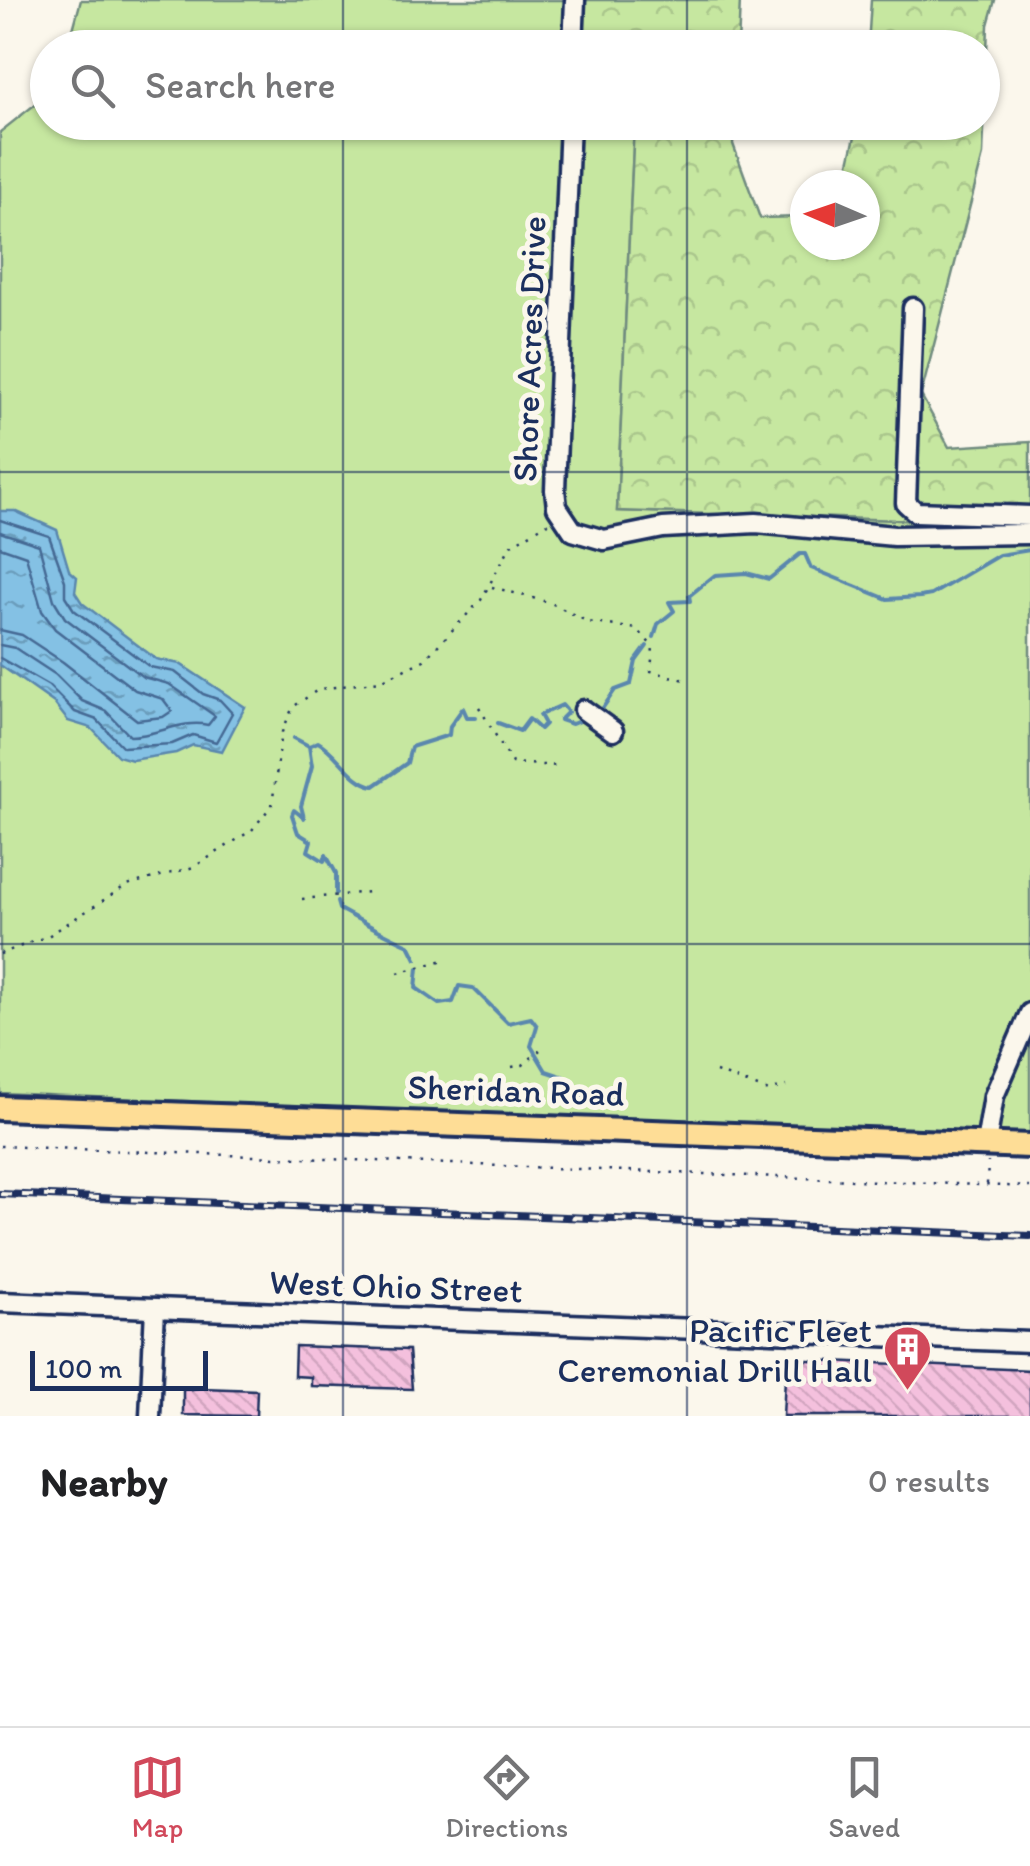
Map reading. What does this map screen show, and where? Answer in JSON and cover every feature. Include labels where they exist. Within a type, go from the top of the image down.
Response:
[{"type":"main road","name":"Sheridan Road","points":[[0,1108],[1030,1146]]},
{"type":"street","points":[[574,30],[575,0]]},
{"type":"street","name":"Shore Acres Drive","points":[[569,140],[554,490],[561,515],[572,530],[604,540],[662,528],[756,523],[894,536],[1030,534]]},
{"type":"street","points":[[912,308],[906,503],[916,512],[1030,516]]},
{"type":"street","points":[[584,710],[613,732]]},
{"type":"street","points":[[986,1144],[994,1096],[1030,1013]]},
{"type":"street","name":"West Ohio Street","points":[[0,1302],[1030,1342]]},
{"type":"street","points":[[150,1416],[155,1308]]},
{"type":"path","points":[[0,954],[48,936],[127,886],[194,867],[252,830],[272,805],[282,732],[293,707],[319,689],[382,682],[410,670],[456,628],[490,586],[496,566],[511,545],[561,515]]},
{"type":"path","points":[[490,586],[569,610],[588,622],[637,629],[653,647],[651,670],[685,680]]},
{"type":"path","points":[[478,707],[512,763],[558,766]]},
{"type":"path","points":[[302,899],[370,892]]},
{"type":"path","points":[[398,973],[448,959]]},
{"type":"path","points":[[512,1068],[540,1050]]},
{"type":"path","points":[[716,1072],[769,1091],[786,1086]]},
{"type":"path","points":[[986,1144],[987,1186]]},
{"type":"path","points":[[0,1146],[1030,1187]]},
{"type":"green space","points":[[81,0],[568,0],[567,30],[73,30]]},
{"type":"green space","points":[[568,0],[740,0],[739,30],[567,30]]},
{"type":"green space","points":[[871,0],[995,0],[988,30],[869,30]]},
{"type":"green space","points":[[30,108],[30,140],[633,140],[617,511],[1030,524],[1030,1137],[0,1093],[0,132]]},
{"type":"green space","points":[[633,140],[733,140],[760,218],[790,217],[790,260],[880,260],[880,170],[847,170],[854,140],[984,140],[983,155],[921,395],[949,447],[1030,442],[1030,524],[617,511]]},
{"type":"water","points":[[0,511],[15,511],[57,530],[69,570],[77,577],[75,592],[82,603],[156,659],[180,664],[245,707],[222,751],[193,745],[176,753],[132,760],[118,756],[91,728],[68,721],[54,703],[0,665]]},
{"type":"building","points":[[295,1346],[409,1350],[412,1389],[311,1386],[311,1377],[294,1376]]},
{"type":"building","name":"Pacific Fleet Ceremonial Drill Hall","points":[[786,1359],[1030,1370],[1030,1416],[783,1416]]},
{"type":"building","points":[[183,1390],[257,1390],[256,1416],[183,1415]]},
{"type":"waterway","points":[[654,637],[658,624],[674,611],[669,602],[690,601],[689,596],[715,575],[746,573],[769,579],[800,554],[805,554],[811,568],[887,599],[931,595],[999,555],[1030,550]]},
{"type":"waterway","points":[[598,715],[615,690],[631,684],[636,661],[647,646]]},
{"type":"waterway","points":[[498,723],[520,731],[529,719],[540,729],[545,724],[540,715],[562,705],[568,712],[560,720],[572,724],[584,719]]},
{"type":"waterway","points":[[294,738],[309,746],[318,742],[359,779],[374,786],[407,763],[411,747],[449,735],[450,726],[463,708],[467,717],[476,717]]},
{"type":"waterway","points":[[309,746],[312,766],[301,806],[304,818],[294,810],[292,815],[298,833],[311,841],[308,851],[324,861],[326,855],[336,873],[336,893]]},
{"type":"waterway","points":[[337,902],[339,909],[409,945],[416,959]]},
{"type":"waterway","points":[[418,968],[416,988],[439,1004],[453,1002],[459,986],[473,988],[508,1023],[531,1018],[537,1026],[531,1046],[546,1071],[564,1077],[576,1095],[588,1098],[601,1090],[608,1099]]},
{"type":"railway","points":[[0,1194],[1030,1236]]},
{"type":"place","name":"Pacific Fleet Ceremonial Drill Hall","points":[[907,1392]]}]
